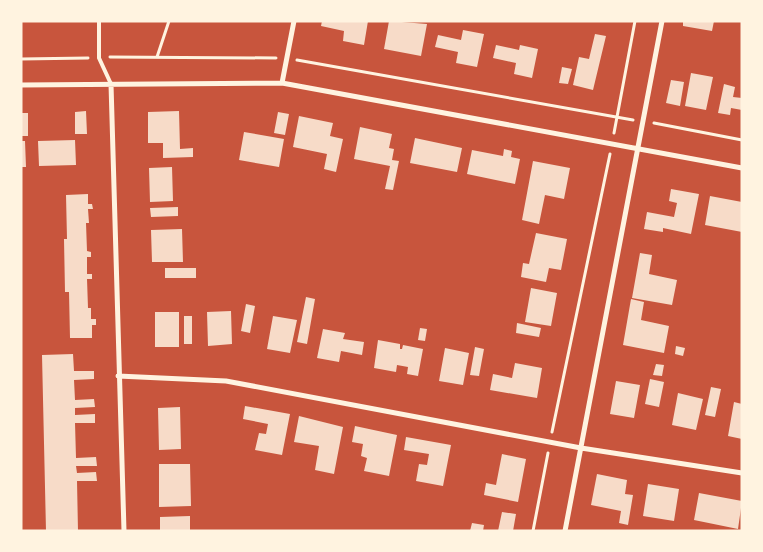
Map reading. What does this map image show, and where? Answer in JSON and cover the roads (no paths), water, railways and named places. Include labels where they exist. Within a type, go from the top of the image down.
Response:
[{"type":"street","points":[[282,83],[294,21]]},
{"type":"street","points":[[565,531],[662,21]]},
{"type":"street","points":[[21,85],[282,83],[742,168]]},
{"type":"street","points":[[111,84],[124,531]]},
{"type":"street","points":[[118,376],[226,381],[581,448],[742,473]]},
{"type":"lane","points":[[99,21],[99,58],[111,84]]}]
